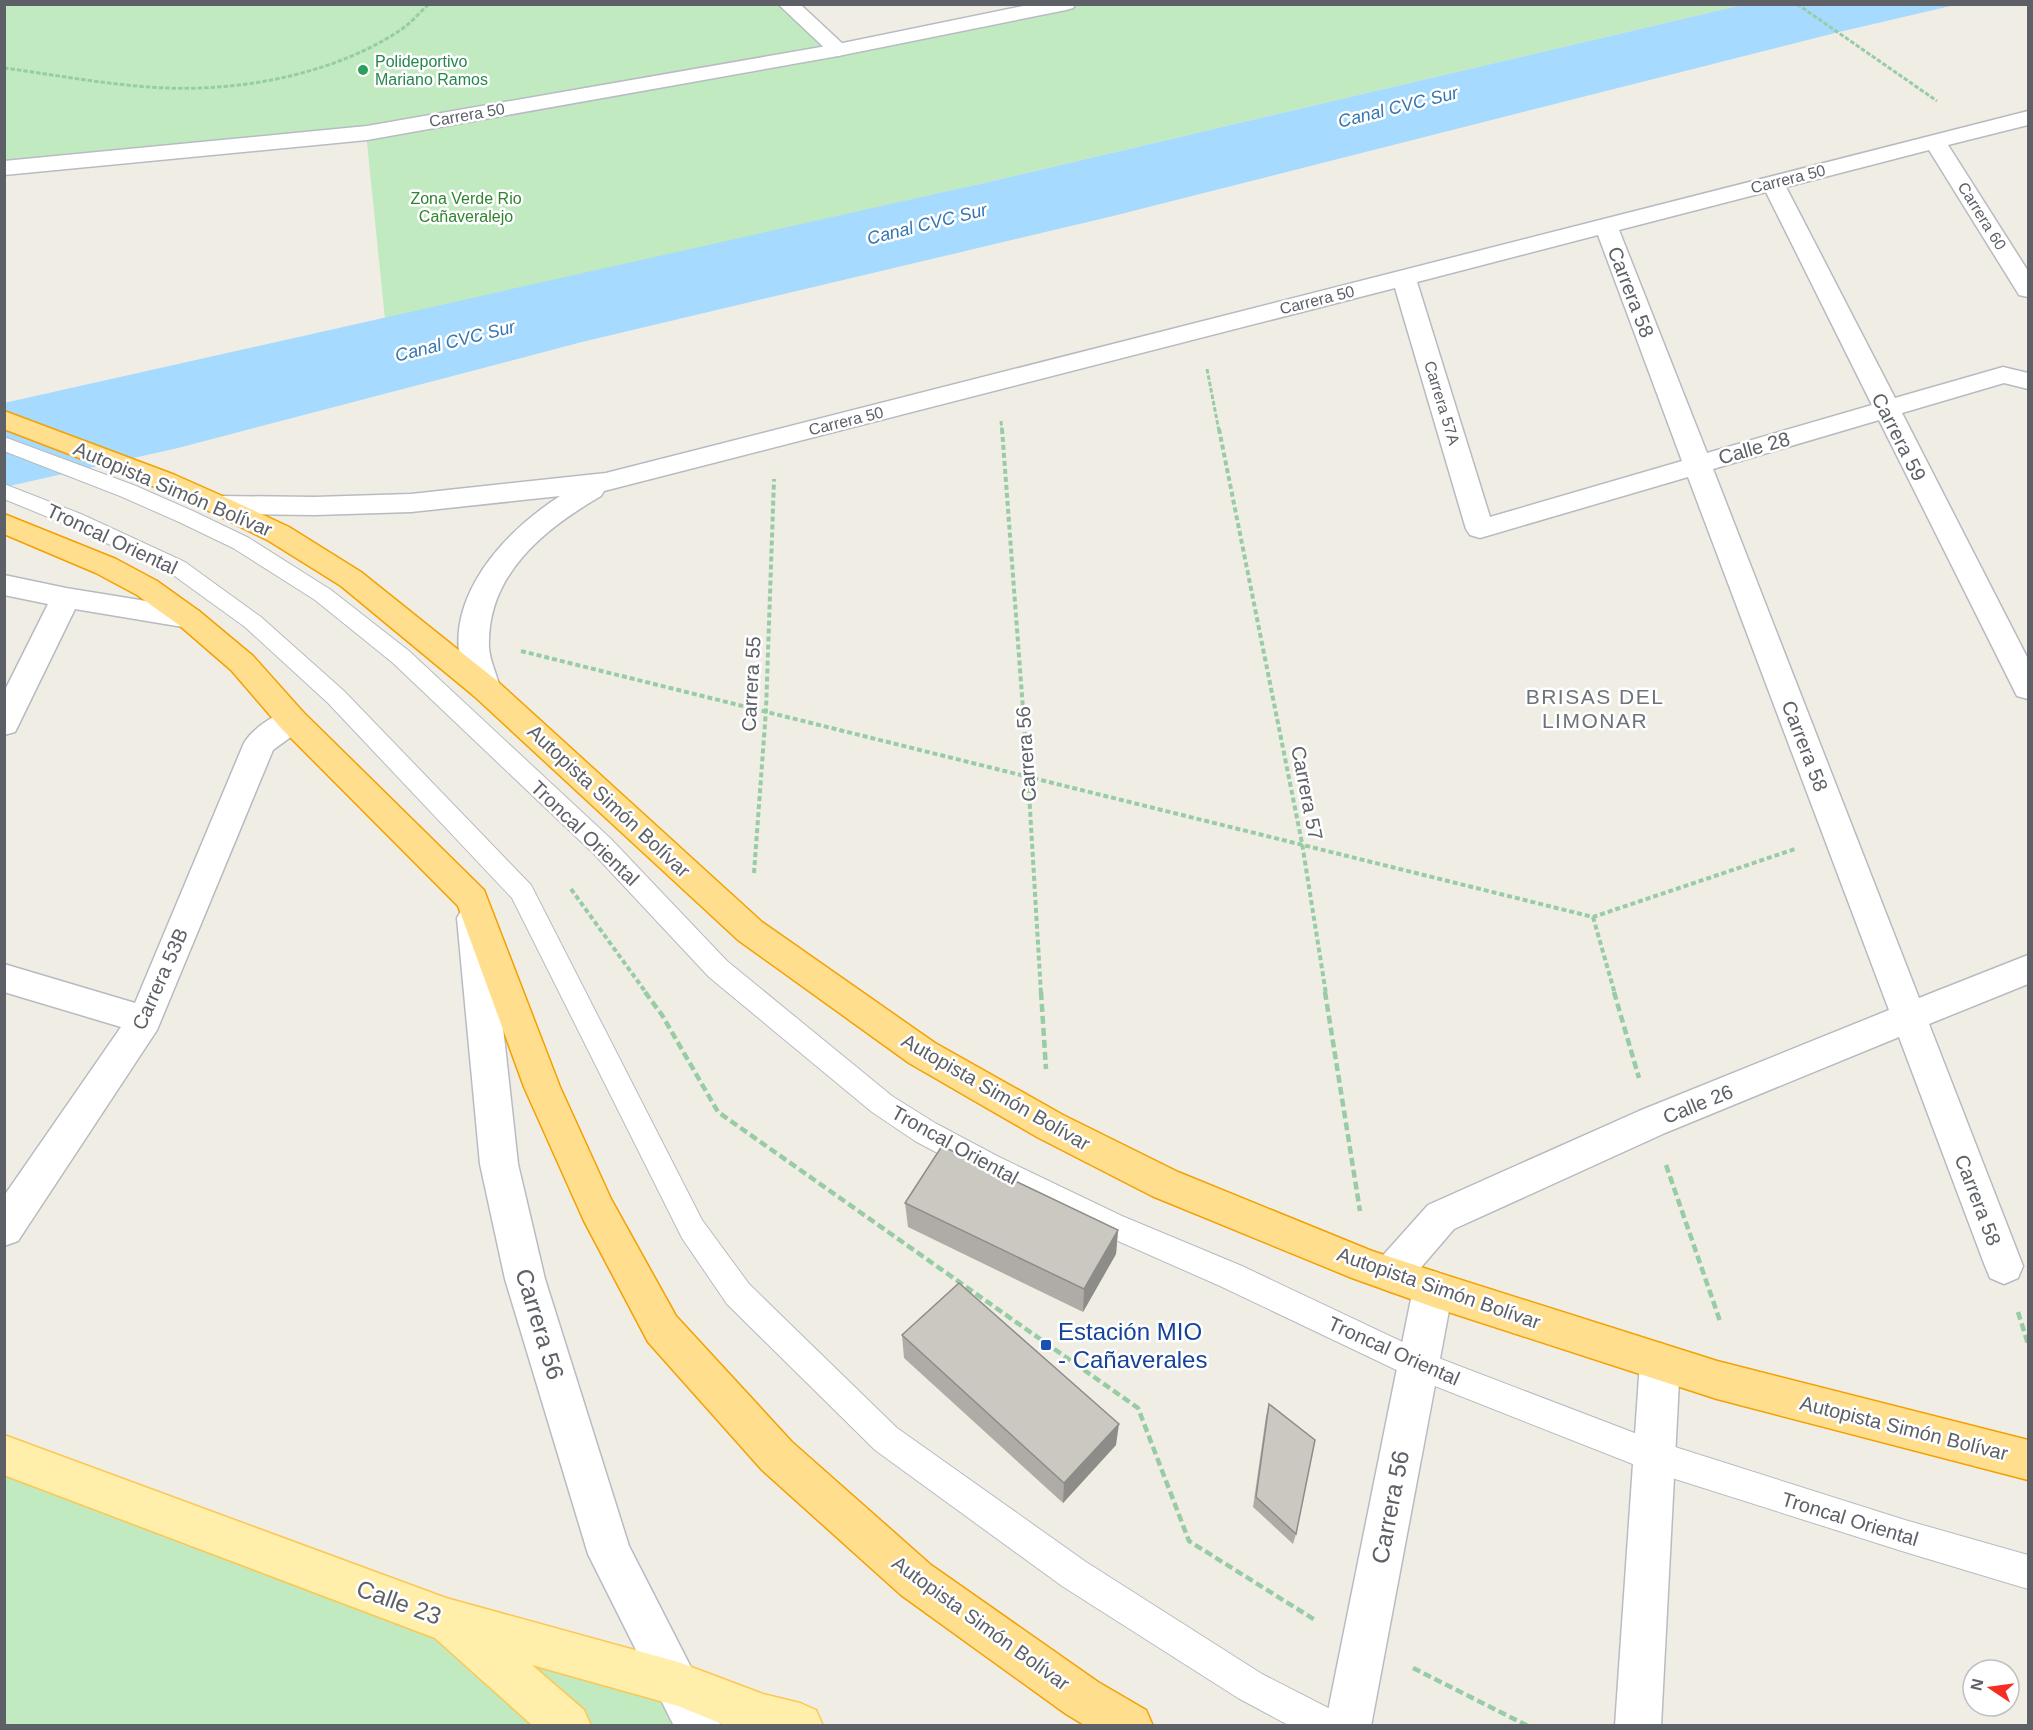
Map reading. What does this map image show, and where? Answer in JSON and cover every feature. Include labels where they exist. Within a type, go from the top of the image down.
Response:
[{"type":"highway","name":"Autopista Simón Bolívar","points":[[4,419],[165,481],[219,505],[279,534],[351,579],[485,688],[750,931],[922,1053],[1050,1126],[1165,1184],[1378,1270],[1433,1289],[1728,1383],[2028,1460]]},
{"type":"highway","name":"Autopista Simón Bolívar","points":[[4,523],[106,566],[147,588],[189,618],[242,663],[292,720],[472,899],[542,1087],[597,1209],[662,1329],[777,1456],[916,1580],[1083,1698],[1130,1725]]},
{"type":"main road","name":"Calle 23","points":[[4,1455],[446,1620],[601,1661],[678,1684],[763,1717],[800,1725]]},
{"type":"main road","points":[[446,1620],[568,1725]]},
{"type":"street","points":[[788,4],[838,50]]},
{"type":"street","name":"Carrera 50","points":[[4,168],[366,132],[838,50],[1066,4]]},
{"type":"street","name":"Carrera 50","points":[[219,505],[315,506],[411,503],[606,482],[2028,118]]},
{"type":"street","name":"Carrera 60","points":[[1935,142],[2028,290]]},
{"type":"street","name":"Carrera 59","points":[[1773,183],[1885,410],[2028,688]]},
{"type":"street","name":"Carrera 58","points":[[1605,226],[2004,1266]]},
{"type":"street","name":"Carrera 57A","points":[[1404,278],[1480,529]]},
{"type":"street","name":"Calle 28","points":[[1480,529],[2003,375],[2028,381]]},
{"type":"street","name":"Carrera 50","points":[[485,688],[474,648],[478,609],[494,570],[523,535],[562,505],[606,482]]},
{"type":"street","points":[[4,585],[66,598],[189,618]]},
{"type":"street","points":[[4,724],[66,598]]},
{"type":"street","name":"Carrera 53B","points":[[4,1229],[145,1020],[260,743],[292,720]]},
{"type":"street","name":"Carrera 56","points":[[472,899],[499,1164],[525,1279],[610,1554],[698,1725]]},
{"type":"street","name":"Calle 26","points":[[1378,1270],[1441,1217],[1652,1122],[2028,969]]},
{"type":"street","points":[[4,978],[145,1020]]},
{"type":"street","name":"Carrera 56","points":[[1348,1725],[1433,1289]]},
{"type":"street","points":[[1638,1725],[1659,1362]]},
{"type":"lane","name":"Troncal Oriental","points":[[4,443],[128,491],[241,543],[323,595],[401,657],[602,846],[718,969],[882,1104],[925,1132],[989,1166],[1112,1225],[1231,1276],[1418,1365],[1653,1456],[1905,1536],[2028,1572]]},
{"type":"lane","name":"Troncal Oriental","points":[[4,491],[73,519],[177,567],[279,643],[336,697],[522,892],[692,1229],[738,1294],[886,1439],[1074,1574],[1250,1686],[1328,1725]]},
{"type":"path","points":[[4,68],[168,88],[226,86],[293,74],[359,52],[402,29],[429,4]]},
{"type":"path","points":[[1797,4],[1980,130]]},
{"type":"path","name":"Carrera 57","points":[[1199,330],[1302,843],[1355,1173],[1378,1270]]},
{"type":"path","name":"Carrera 56","points":[[998,382],[1028,776],[1050,1126]]},
{"type":"path","name":"Carrera 55","points":[[750,931],[766,710],[775,439]]},
{"type":"path","points":[[520,651],[766,710],[1593,917],[1838,834]]},
{"type":"path","points":[[718,1112],[1138,1408],[1189,1541],[1299,1612]]},
{"type":"green space","name":"Zona Verde Rio Cañaveralejo","points":[[4,5],[788,5],[838,50],[1066,5],[1742,5],[984,183],[385,319],[366,133],[5,168]]},
{"type":"green space","points":[[4,1455],[678,1684],[698,1725],[5,1725]]},
{"type":"water","name":"Canal CVC Sur","points":[[1742,5],[1955,5],[1839,32],[1113,216],[582,342],[178,448],[5,487],[4,403],[984,183]]},
{"type":"building","points":[[942,1146],[1118,1230],[1084,1289],[905,1203]]},
{"type":"building","points":[[959,1283],[1119,1424],[1064,1483],[902,1335]]},
{"type":"building","points":[[1269,1404],[1315,1440],[1296,1534],[1256,1497]]},
{"type":"place","name":"Polideportivo Mariano Ramos","points":[[363,70]]},
{"type":"place","name":"Estación MIO - Cañaverales","points":[[1046,1345]]},
{"type":"district","name":"BRISAS DEL LIMONAR","points":[[1595,708]]}]
